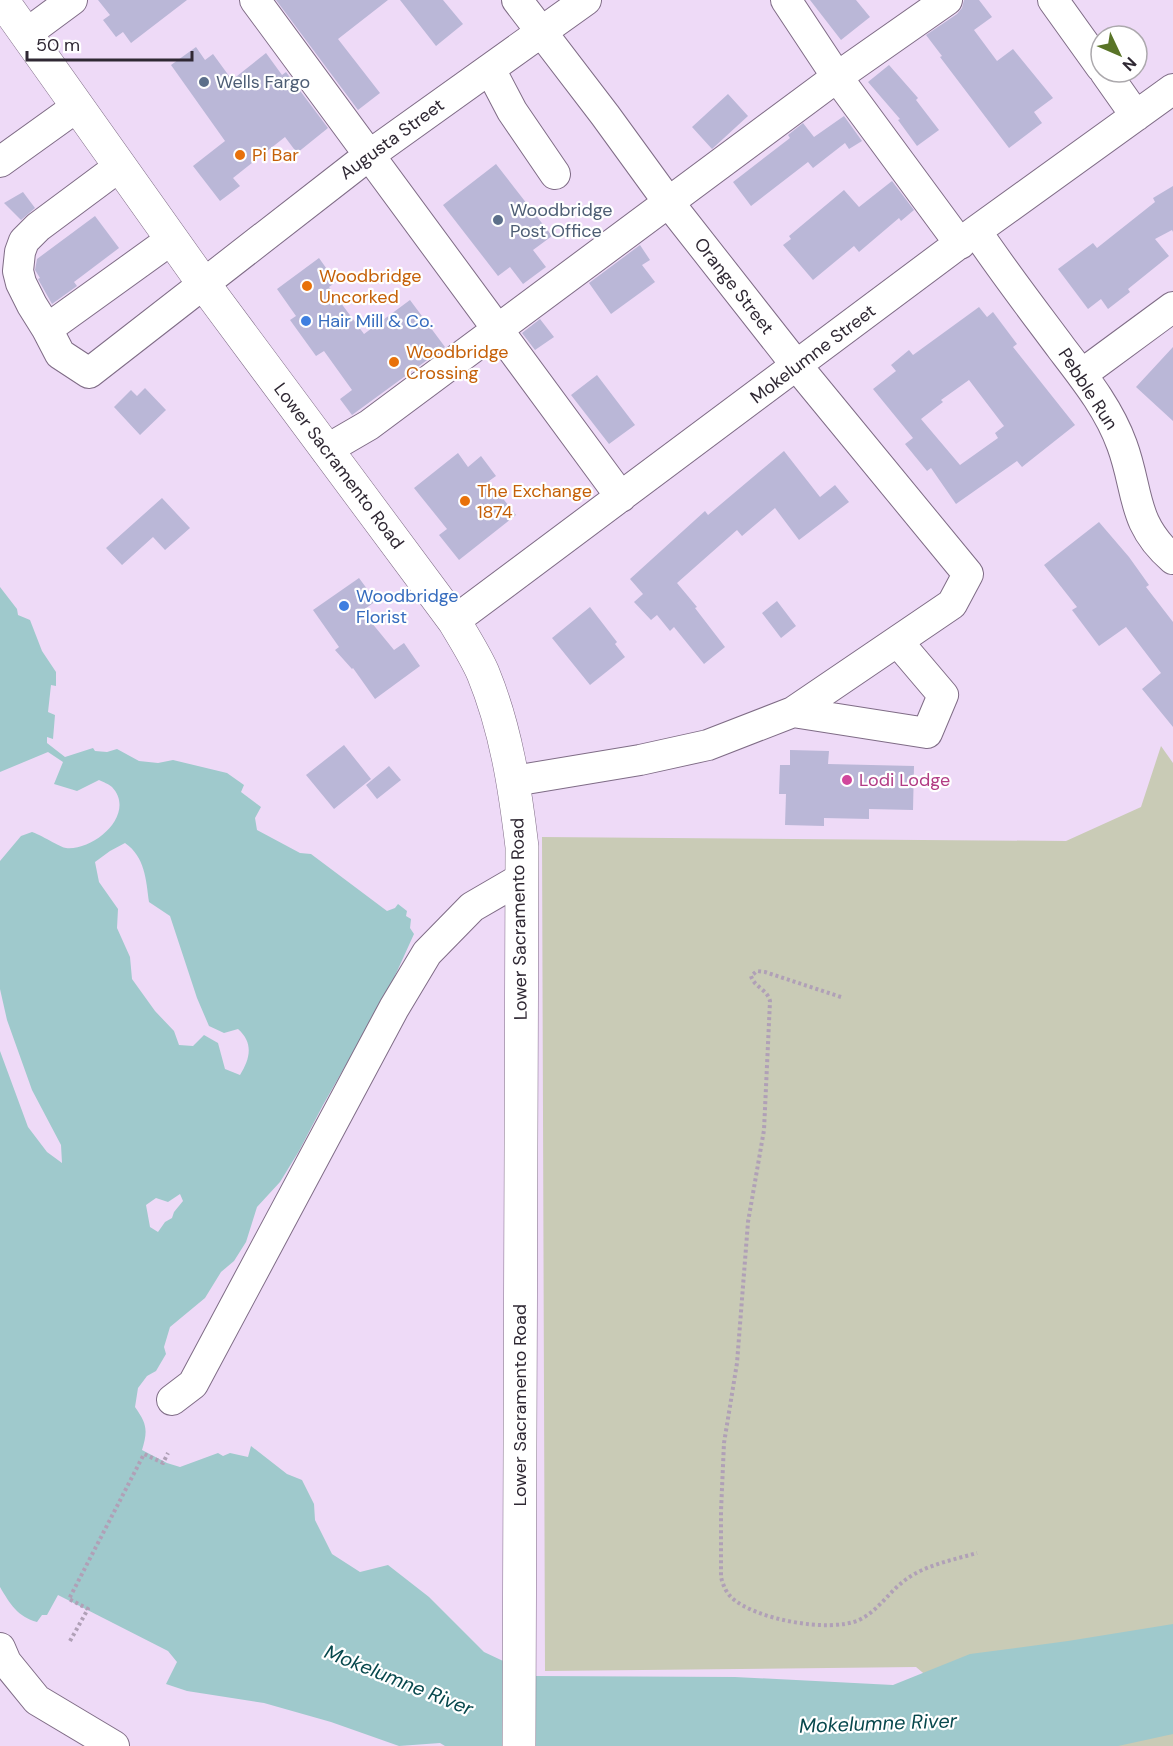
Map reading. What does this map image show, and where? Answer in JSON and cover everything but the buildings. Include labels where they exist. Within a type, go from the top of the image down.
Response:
[{"type":"main road","name":"Lower Sacramento Road","points":[[2,0],[202,283],[454,621],[482,671],[496,709],[514,781],[522,847],[519,1746]]},
{"type":"street","points":[[26,34],[72,0]]},
{"type":"street","points":[[255,0],[621,497]]},
{"type":"street","name":"Orange Street","points":[[517,0],[669,203],[797,366],[968,574],[952,604],[898,642]]},
{"type":"street","name":"Augusta Street","points":[[47,329],[60,354],[89,373],[368,156],[586,0]]},
{"type":"street","name":"Pebble Run","points":[[786,0],[837,77],[1082,374],[1106,411],[1123,446],[1138,509],[1152,539],[1173,559]]},
{"type":"street","points":[[327,450],[369,425],[837,77],[947,0]]},
{"type":"street","points":[[1053,0],[1089,50]]},
{"type":"street","points":[[490,69],[512,111],[555,174]]},
{"type":"street","points":[[1113,84],[1136,116]]},
{"type":"street","name":"Mokelumne Street","points":[[454,621],[968,238],[1173,89]]},
{"type":"street","points":[[0,162],[78,106]]},
{"type":"street","points":[[120,166],[38,227],[24,241],[18,271],[21,283],[47,329],[172,239]]},
{"type":"street","points":[[1082,374],[1173,307]]},
{"type":"street","points":[[514,781],[640,760],[708,745],[793,712],[898,642],[944,695],[927,734],[793,712]]},
{"type":"street","points":[[172,1400],[193,1384],[394,1008],[427,953],[472,907],[522,878]]},
{"type":"street","points":[[0,1648],[6,1662],[37,1701],[114,1746]]},
{"type":"path","points":[[841,997],[765,972],[758,971],[751,975],[752,980],[767,993],[770,1001],[767,1090],[761,1154],[748,1222],[737,1363],[724,1443],[721,1489],[721,1577],[723,1586],[733,1599],[757,1612],[802,1623],[830,1626],[844,1624],[867,1615],[882,1604],[897,1586],[915,1573],[977,1553]]},
{"type":"path","points":[[70,1641],[88,1609],[69,1599],[144,1454],[163,1463],[168,1453]]},
{"type":"shaded area","points":[[1161,746],[1173,763],[1173,1746],[1010,1746],[916,1667],[545,1671],[542,837],[1066,841],[1141,807]]},
{"type":"water","name":"Mokelumne River","points":[[0,587],[17,609],[18,615],[30,620],[42,651],[56,672],[56,686],[51,685],[48,712],[55,715],[53,739],[47,737],[47,743],[65,757],[93,748],[95,751],[107,752],[117,749],[139,761],[158,763],[173,760],[227,773],[244,785],[241,792],[261,807],[255,818],[257,830],[300,853],[311,854],[387,911],[398,904],[407,911],[406,916],[411,919],[410,928],[414,934],[389,989],[299,1151],[280,1182],[257,1207],[246,1242],[234,1261],[221,1272],[205,1298],[170,1327],[164,1347],[166,1354],[156,1371],[147,1376],[138,1388],[135,1407],[142,1418],[146,1432],[142,1450],[180,1467],[218,1453],[223,1456],[230,1453],[248,1457],[251,1446],[287,1474],[302,1480],[314,1504],[315,1520],[332,1554],[360,1572],[388,1565],[429,1597],[484,1652],[535,1676],[735,1677],[893,1685],[970,1654],[1173,1624],[1173,1734],[1118,1746],[445,1746],[440,1743],[399,1746],[331,1722],[264,1703],[187,1691],[166,1684],[177,1662],[168,1651],[58,1595],[47,1615],[42,1615],[37,1622],[20,1613],[0,1587],[0,1051],[28,1127],[47,1152],[62,1163],[61,1145],[32,1090],[7,1020],[0,989],[0,861],[21,836],[32,832],[66,848],[89,844],[109,829],[116,819],[119,808],[118,797],[112,787],[99,780],[77,791],[54,784],[63,762],[48,752],[0,772]],"holes":[[[125,843],[141,862],[149,902],[170,916],[197,998],[209,1026],[224,1033],[238,1029],[246,1040],[248,1057],[240,1075],[225,1069],[218,1043],[204,1035],[193,1046],[179,1045],[174,1031],[155,1011],[132,979],[130,957],[117,928],[118,909],[99,882],[95,862]],[[180,1194],[183,1201],[172,1218],[165,1222],[158,1232],[150,1227],[146,1205],[156,1198],[168,1202]]]},
{"type":"place","name":"Wells Fargo","points":[[204,82]]},
{"type":"place","name":"Pi Bar","points":[[240,155]]},
{"type":"place","name":"Woodbridge Post Office","points":[[498,220]]},
{"type":"place","name":"Woodbridge Uncorked","points":[[307,286]]},
{"type":"place","name":"Hair Mill & Co.","points":[[306,321]]},
{"type":"place","name":"Woodbridge Crossing","points":[[394,362]]},
{"type":"place","name":"The Exchange 1874","points":[[465,501]]},
{"type":"place","name":"Woodbridge Florist","points":[[344,606]]},
{"type":"place","name":"Lodi Lodge","points":[[847,780]]}]
